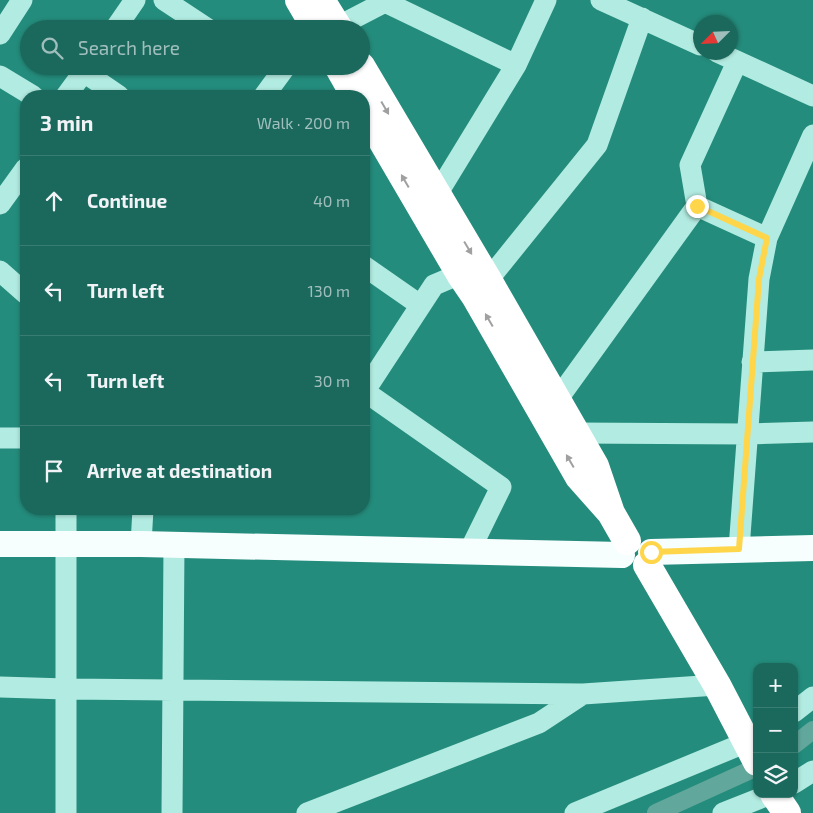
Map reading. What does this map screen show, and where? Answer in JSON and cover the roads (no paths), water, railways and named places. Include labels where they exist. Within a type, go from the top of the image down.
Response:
[{"type":"highway","points":[[299,0],[322,20]]},
{"type":"highway","points":[[322,0],[328,20]]},
{"type":"highway","points":[[343,75],[352,90]]},
{"type":"highway","points":[[366,75],[436,196],[579,477],[611,513],[637,553],[753,748]]},
{"type":"highway","points":[[370,120],[460,274],[482,288],[557,400],[596,466],[611,513]]},
{"type":"highway","points":[[774,798],[778,813]]},
{"type":"highway","points":[[776,798],[787,813]]},
{"type":"main road","points":[[0,544],[141,544],[469,552],[637,553],[813,548]]},
{"type":"street","points":[[0,34],[22,0]]},
{"type":"street","points":[[121,20],[135,0]]},
{"type":"street","points":[[164,0],[194,20]]},
{"type":"street","points":[[436,196],[516,65],[546,0]]},
{"type":"street","points":[[601,0],[693,42]]},
{"type":"street","points":[[348,20],[387,1],[516,65]]},
{"type":"street","points":[[482,288],[597,145],[642,18]]},
{"type":"street","points":[[733,60],[813,96]]},
{"type":"street","points":[[557,400],[697,206],[690,165],[737,62]]},
{"type":"street","points":[[70,90],[82,75]]},
{"type":"street","points":[[93,75],[112,90]]},
{"type":"street","points":[[267,90],[273,75]]},
{"type":"street","points":[[0,76],[24,90]]},
{"type":"street","points":[[739,549],[759,279],[767,238],[813,134]]},
{"type":"street","points":[[0,204],[20,176]]},
{"type":"street","points":[[697,206],[767,238]]},
{"type":"street","points":[[370,270],[420,306]]},
{"type":"street","points":[[0,271],[20,289]]},
{"type":"street","points":[[370,382],[434,285],[460,274]]},
{"type":"street","points":[[752,362],[813,360]]},
{"type":"street","points":[[370,395],[500,487],[469,552]]},
{"type":"street","points":[[576,433],[747,434],[813,432]]},
{"type":"street","points":[[0,438],[20,438]]},
{"type":"street","points":[[66,515],[66,813]]},
{"type":"street","points":[[141,544],[143,515]]},
{"type":"street","points":[[172,813],[174,545]]},
{"type":"street","points":[[0,687],[583,694],[717,685]]},
{"type":"street","points":[[307,813],[539,723],[583,694]]},
{"type":"street","points":[[798,709],[813,697]]},
{"type":"street","points":[[575,813],[753,748]]},
{"type":"street","points":[[798,780],[813,771]]},
{"type":"street","points":[[723,813],[762,798]]},
{"type":"waterway","points":[[798,742],[813,730]]},
{"type":"waterway","points":[[656,813],[753,769]]}]
